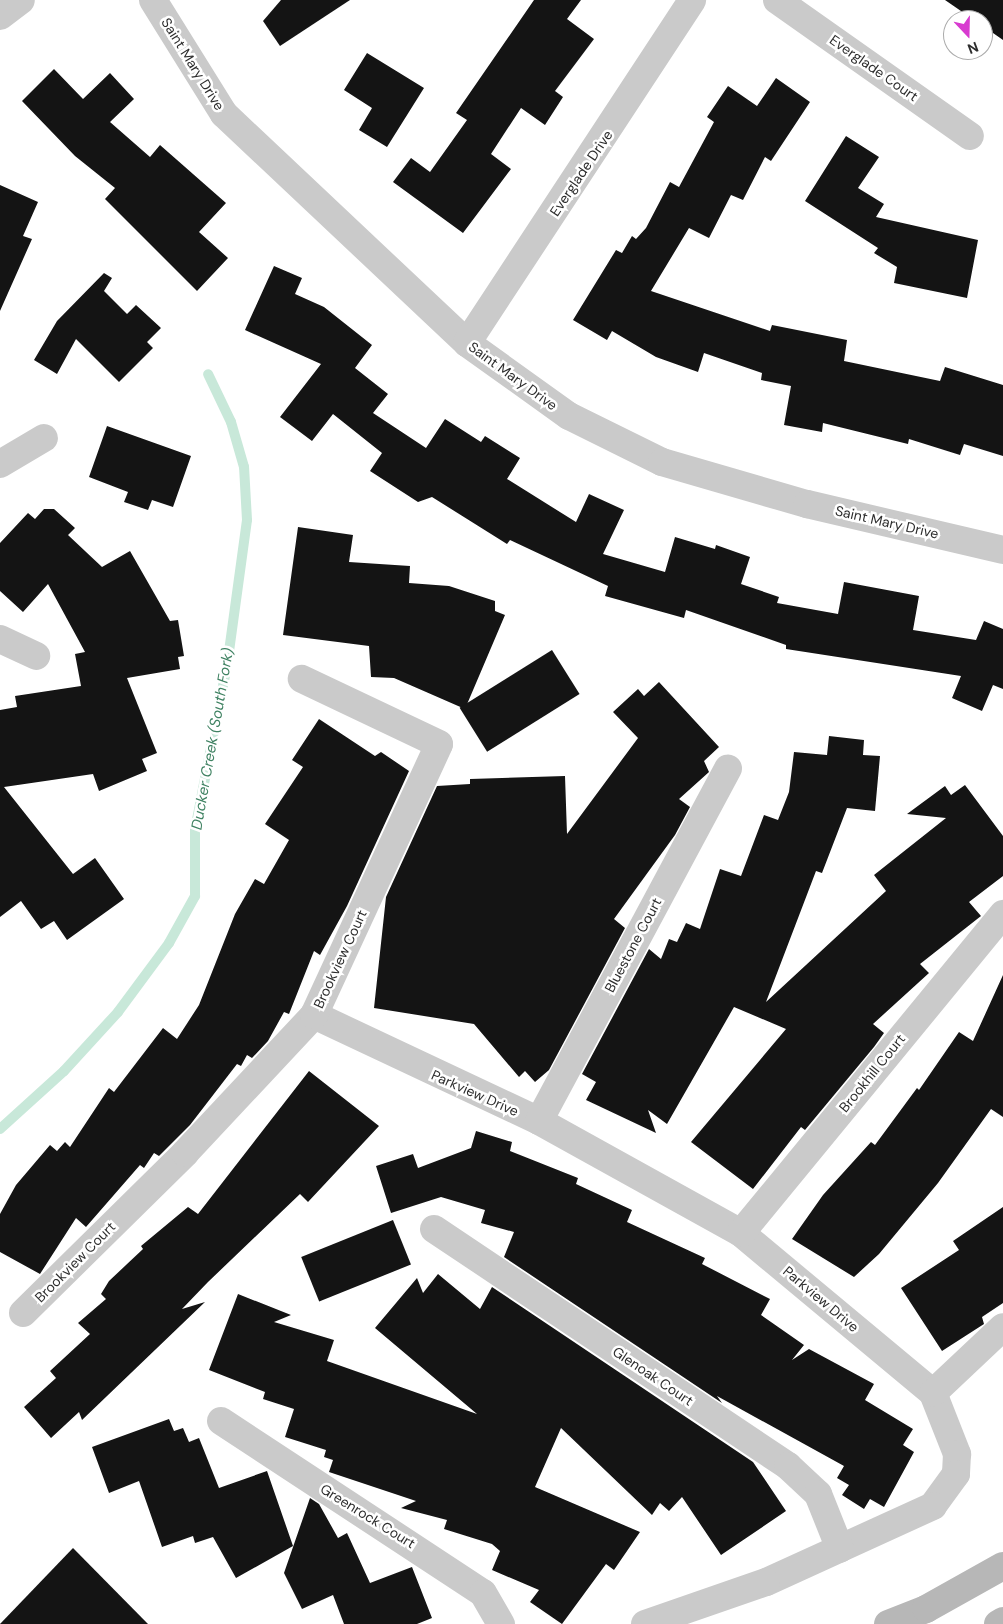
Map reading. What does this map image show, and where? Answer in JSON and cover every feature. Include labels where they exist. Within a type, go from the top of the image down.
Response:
[{"type":"main road","points":[[888,1624],[926,1609],[1003,1566]]},
{"type":"main road","points":[[998,1624],[1003,1621]]},
{"type":"street","points":[[0,16],[21,0]]},
{"type":"street","name":"Saint Mary Drive","points":[[153,0],[224,114],[467,343],[569,416],[662,462],[806,504],[1003,550]]},
{"type":"street","name":"Everglade Drive","points":[[467,343],[692,0]]},
{"type":"street","name":"Everglade Court","points":[[778,0],[970,136]]},
{"type":"street","points":[[0,464],[44,438]]},
{"type":"street","points":[[0,639],[36,656]]},
{"type":"street","name":"Brookview Court","points":[[23,1313],[185,1153],[314,1016],[439,744],[302,679]]},
{"type":"street","name":"Bluestone Court","points":[[539,1121],[728,769]]},
{"type":"street","name":"Brookhill Court","points":[[741,1232],[1003,914]]},
{"type":"street","name":"Parkview Drive","points":[[314,1016],[539,1121],[741,1232],[933,1393],[956,1454],[956,1474],[948,1492],[933,1506],[840,1549],[710,1605],[645,1624]]},
{"type":"street","name":"Glenoak Court","points":[[434,1230],[788,1466],[818,1494],[840,1549]]},
{"type":"street","points":[[933,1393],[1003,1327]]},
{"type":"street","name":"Greenrock Court","points":[[221,1420],[483,1593],[501,1624]]},
{"type":"building","points":[[281,0],[350,0],[280,46],[263,21]]},
{"type":"building","points":[[534,0],[581,0],[567,19],[594,39],[555,91],[563,97],[545,125],[521,108],[491,154],[511,169],[463,233],[393,182],[411,158],[430,172],[467,120],[456,113]]},
{"type":"building","points":[[945,0],[1003,0],[1003,40],[993,33],[993,10],[960,10]]},
{"type":"building","points":[[367,53],[424,88],[387,147],[359,130],[372,108],[344,90]]},
{"type":"building","points":[[54,69],[83,99],[110,73],[134,99],[110,122],[150,157],[160,145],[226,203],[199,232],[228,258],[197,291],[105,199],[115,188],[75,156],[22,101]]},
{"type":"building","points":[[776,78],[810,102],[771,161],[765,157],[743,200],[731,195],[709,238],[689,228],[651,291],[770,331],[772,325],[847,340],[844,361],[940,381],[945,367],[1003,385],[1003,456],[964,444],[960,455],[909,439],[908,444],[823,423],[822,432],[784,425],[791,386],[761,380],[762,373],[704,353],[698,372],[656,357],[612,331],[607,340],[573,320],[616,250],[622,253],[632,236],[636,239],[646,228],[670,182],[679,187],[714,122],[707,117],[728,86],[757,106]]},
{"type":"building","points":[[846,136],[879,157],[858,188],[884,204],[876,217],[978,240],[967,298],[894,283],[897,267],[874,253],[878,248],[805,201]]},
{"type":"building","points":[[0,185],[38,202],[23,236],[32,239],[0,311]]},
{"type":"building","points":[[274,266],[302,278],[295,294],[324,307],[372,345],[355,368],[388,394],[373,413],[426,448],[445,419],[481,442],[485,436],[520,458],[507,479],[576,522],[589,494],[624,510],[603,554],[665,572],[675,537],[715,549],[716,545],[750,557],[741,584],[779,597],[777,603],[838,614],[844,582],[919,596],[913,630],[976,640],[984,621],[1003,629],[1003,689],[993,685],[982,711],[952,698],[961,676],[786,649],[786,645],[686,610],[684,618],[605,596],[608,586],[510,540],[507,544],[432,497],[418,502],[370,471],[382,453],[333,414],[312,441],[280,417],[321,364],[245,330]]},
{"type":"building","points":[[104,273],[112,278],[104,291],[127,314],[136,305],[161,328],[147,342],[153,348],[119,382],[76,339],[57,374],[34,360],[57,321]]},
{"type":"building","points":[[107,426],[191,456],[173,507],[152,500],[148,510],[124,502],[128,492],[89,477]]},
{"type":"building","points":[[44,509],[54,509],[75,528],[68,535],[102,567],[130,551],[170,621],[178,620],[184,656],[178,657],[180,669],[127,678],[157,753],[142,759],[147,771],[99,791],[93,774],[4,787],[73,874],[95,858],[124,899],[67,940],[54,921],[41,929],[21,901],[0,917],[0,710],[17,707],[15,696],[81,686],[75,654],[85,652],[48,584],[23,612],[0,591],[0,543],[28,513],[35,519]]},
{"type":"building","points":[[298,527],[353,535],[349,562],[410,566],[409,583],[449,586],[495,601],[495,611],[505,615],[465,709],[394,678],[371,677],[369,646],[283,635]]},
{"type":"building","points":[[552,650],[580,694],[487,752],[460,708]]},
{"type":"building","points":[[659,682],[719,747],[704,761],[709,772],[679,799],[690,807],[675,835],[614,919],[625,928],[549,1070],[535,1082],[525,1071],[519,1077],[474,1024],[374,1008],[386,897],[437,786],[470,784],[470,779],[565,776],[567,834],[638,738],[613,712],[638,689],[644,696]]},
{"type":"building","points":[[319,719],[375,756],[381,752],[409,771],[347,906],[320,955],[314,951],[289,1014],[284,1012],[268,1041],[252,1058],[247,1055],[241,1066],[237,1064],[190,1125],[159,1156],[154,1153],[144,1168],[140,1165],[86,1227],[76,1218],[40,1274],[0,1252],[0,1214],[16,1185],[50,1145],[57,1151],[65,1142],[70,1147],[109,1088],[114,1092],[163,1028],[177,1039],[199,1005],[235,914],[255,879],[264,884],[289,840],[265,824],[303,767],[292,760]]},
{"type":"building","points":[[829,736],[864,740],[863,755],[880,756],[875,811],[847,808],[822,873],[816,871],[766,1002],[886,891],[874,875],[946,818],[907,814],[945,786],[951,795],[965,785],[1003,836],[1003,876],[969,902],[981,916],[920,964],[929,973],[873,1024],[884,1033],[874,1047],[805,1130],[801,1127],[753,1189],[691,1142],[786,1029],[734,1007],[667,1124],[648,1110],[656,1133],[586,1100],[596,1082],[582,1074],[649,949],[661,959],[669,939],[677,942],[686,923],[700,929],[720,869],[741,876],[764,815],[778,820],[789,792],[794,752],[827,755]]},
{"type":"building","points":[[1003,975],[1003,1117],[991,1109],[938,1183],[879,1254],[854,1277],[792,1239],[823,1195],[871,1142],[875,1145],[917,1088],[919,1090],[959,1032],[973,1041]]},
{"type":"building","points":[[309,1071],[379,1126],[308,1202],[300,1194],[208,1282],[182,1309],[205,1302],[82,1420],[79,1412],[51,1438],[24,1407],[56,1378],[50,1371],[90,1334],[78,1323],[106,1299],[101,1294],[109,1281],[143,1249],[141,1246],[188,1207],[198,1214]]},
{"type":"building","points":[[476,1131],[512,1142],[510,1151],[578,1178],[576,1184],[632,1210],[627,1222],[705,1258],[702,1264],[770,1299],[761,1315],[804,1345],[792,1360],[809,1349],[874,1384],[865,1400],[913,1429],[903,1445],[914,1452],[884,1507],[870,1499],[864,1509],[842,1495],[849,1485],[837,1478],[844,1466],[717,1396],[722,1403],[504,1257],[514,1232],[481,1223],[485,1210],[441,1197],[391,1213],[376,1166],[413,1154],[418,1168],[471,1148]]},
{"type":"building","points":[[1003,1207],[1003,1303],[982,1317],[984,1324],[942,1351],[901,1288],[959,1250],[953,1241]]},
{"type":"building","points":[[393,1220],[411,1265],[319,1302],[301,1257]]},
{"type":"building","points":[[438,1274],[480,1309],[492,1287],[753,1462],[786,1511],[721,1555],[682,1497],[669,1511],[660,1503],[652,1515],[561,1428],[535,1487],[640,1532],[614,1570],[606,1564],[562,1624],[530,1602],[539,1590],[492,1570],[500,1551],[492,1544],[444,1529],[447,1520],[401,1508],[416,1501],[329,1472],[333,1460],[324,1457],[326,1450],[285,1437],[294,1409],[263,1399],[265,1392],[209,1370],[238,1294],[291,1315],[274,1322],[334,1340],[327,1361],[477,1414],[375,1328],[417,1278],[423,1293]]},
{"type":"building","points":[[169,1419],[174,1431],[183,1428],[189,1442],[199,1438],[219,1488],[267,1471],[293,1546],[236,1578],[213,1537],[195,1543],[193,1536],[162,1547],[139,1481],[109,1493],[92,1447]]},
{"type":"building","points":[[310,1498],[319,1504],[338,1538],[347,1533],[370,1583],[412,1567],[432,1618],[417,1624],[344,1624],[333,1595],[302,1609],[284,1573]]},
{"type":"building","points":[[73,1548],[148,1624],[0,1624]]},
{"type":"waterway","name":"Ducker Creek (South Fork)","points":[[0,1129],[64,1071],[118,1012],[169,943],[195,896],[195,830],[227,666],[247,520],[244,467],[231,422],[208,374]]}]
